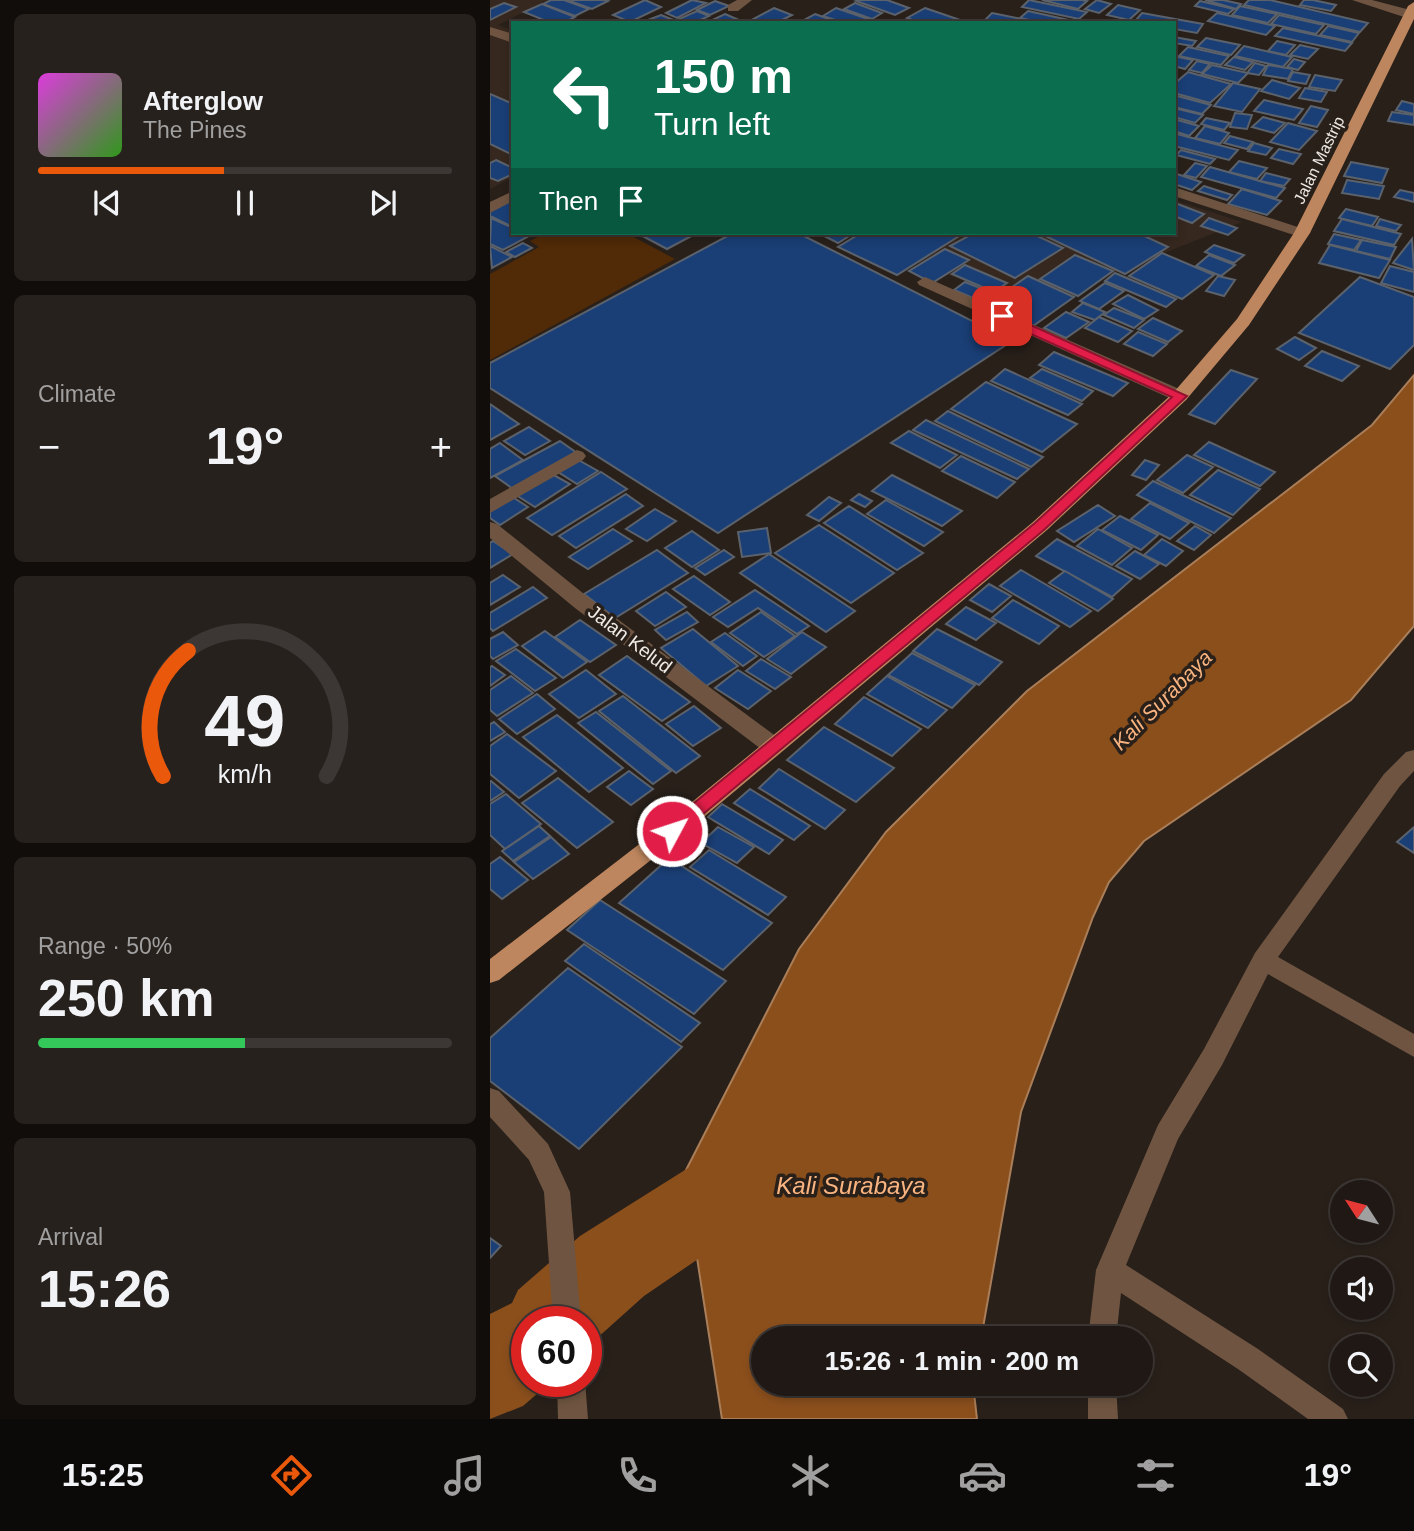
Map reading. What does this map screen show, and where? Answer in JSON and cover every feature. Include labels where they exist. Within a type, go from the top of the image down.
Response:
[{"type":"main road","name":"Jalan Mastrip","points":[[490,973],[672,831],[1040,526],[1180,396],[1243,322],[1302,233],[1412,10]]},
{"type":"street","points":[[733,8],[746,0]]},
{"type":"street","points":[[1358,0],[1412,10]]},
{"type":"street","points":[[490,31],[511,38]]},
{"type":"street","points":[[1176,192],[1302,233]]},
{"type":"street","points":[[490,208],[511,196]]},
{"type":"street","points":[[925,282],[1180,396]]},
{"type":"street","points":[[490,507],[577,456]]},
{"type":"street","name":"Jalan Kelud","points":[[490,528],[582,603],[773,746]]},
{"type":"street","points":[[1104,1326],[1110,1270],[1167,1133],[1213,1056],[1264,960],[1392,780],[1414,758]]},
{"type":"street","points":[[1264,960],[1414,1046]]},
{"type":"street","points":[[490,1099],[539,1153],[556,1192],[566,1306]]},
{"type":"street","points":[[1110,1270],[1248,1359],[1333,1419]]},
{"type":"street","points":[[1102,1396],[1103,1419]]},
{"type":"street","points":[[572,1397],[573,1416]]},
{"type":"shaded area","points":[[490,0],[548,0],[498,25],[511,30],[511,178],[490,189]]},
{"type":"shaded area","points":[[1176,201],[1242,222],[1029,307],[848,235],[1176,235]]},
{"type":"shaded area","points":[[542,235],[630,235],[675,259],[490,360],[490,274],[539,247],[530,241]]},
{"type":"water","name":"Kali Surabaya","points":[[1414,375],[1414,626],[1351,700],[1144,841],[1109,882],[1093,917],[1021,1112],[983,1326],[751,1326],[751,1396],[974,1396],[977,1419],[722,1419],[684,1174],[799,949],[886,832],[1027,691],[1372,425]]},
{"type":"building","points":[[551,0],[564,0],[589,9],[575,16],[543,4]]},
{"type":"building","points":[[567,0],[604,0],[608,1],[592,9]]},
{"type":"building","points":[[645,0],[661,7],[632,21],[613,15]]},
{"type":"building","points":[[692,0],[706,3],[677,18],[666,13]]},
{"type":"building","points":[[887,0],[909,8],[895,15],[856,1]]},
{"type":"building","points":[[1029,0],[1087,12],[1079,19],[1022,7]]},
{"type":"building","points":[[1042,0],[1082,0],[1087,1],[1078,9]]},
{"type":"building","points":[[1097,0],[1111,4],[1099,13],[1085,9]]},
{"type":"building","points":[[1205,0],[1223,0],[1241,4],[1236,9]]},
{"type":"building","points":[[1249,0],[1270,0],[1368,23],[1360,32],[1244,5]]},
{"type":"building","points":[[1304,0],[1336,5],[1331,11],[1300,5]]},
{"type":"building","points":[[715,1],[729,6],[710,15],[697,10]]},
{"type":"building","points":[[1200,1],[1234,9],[1228,14],[1195,6]]},
{"type":"building","points":[[504,3],[516,7],[490,20],[490,9]]},
{"type":"building","points":[[855,3],[882,13],[872,19],[844,9]]},
{"type":"building","points":[[542,4],[575,17],[568,21],[546,21],[524,12]]},
{"type":"building","points":[[1118,5],[1140,10],[1129,20],[1107,15]]},
{"type":"building","points":[[1240,6],[1277,14],[1268,23],[1232,15]]},
{"type":"building","points":[[774,8],[792,15],[780,21],[750,21]]},
{"type":"building","points":[[836,8],[874,21],[838,21],[823,16]]},
{"type":"building","points":[[925,8],[963,21],[915,21],[907,18]]},
{"type":"building","points":[[697,11],[709,16],[698,21],[679,19]]},
{"type":"building","points":[[1028,11],[1073,21],[1034,21],[1020,18]]},
{"type":"building","points":[[992,13],[1032,21],[984,21]]},
{"type":"building","points":[[1142,13],[1203,24],[1197,33],[1176,29],[1176,21],[1135,21]]},
{"type":"building","points":[[1217,13],[1275,26],[1266,35],[1208,21]]},
{"type":"building","points":[[725,14],[739,20],[737,21],[710,21]]},
{"type":"building","points":[[815,14],[834,21],[807,21],[804,20]]},
{"type":"building","points":[[661,15],[676,21],[659,21],[648,20]]},
{"type":"building","points":[[1279,15],[1324,25],[1316,34],[1271,24]]},
{"type":"building","points":[[1328,26],[1359,33],[1352,42],[1320,35]]},
{"type":"building","points":[[1283,28],[1352,43],[1345,51],[1275,36]]},
{"type":"building","points":[[1176,37],[1196,41],[1192,46],[1176,43]]},
{"type":"building","points":[[1206,38],[1240,45],[1231,55],[1197,47]]},
{"type":"building","points":[[1277,41],[1295,45],[1286,55],[1268,51]]},
{"type":"building","points":[[1300,45],[1318,49],[1308,59],[1290,55]]},
{"type":"building","points":[[1244,46],[1292,57],[1283,67],[1235,56]]},
{"type":"building","points":[[1188,47],[1229,56],[1221,65],[1179,56]]},
{"type":"building","points":[[1176,56],[1193,60],[1185,69],[1176,67]]},
{"type":"building","points":[[1234,57],[1253,62],[1245,70],[1225,65]]},
{"type":"building","points":[[1294,59],[1305,62],[1298,70],[1287,67]]},
{"type":"building","points":[[1197,61],[1210,64],[1202,73],[1189,70]]},
{"type":"building","points":[[1255,63],[1266,66],[1259,75],[1247,73]]},
{"type":"building","points":[[1212,65],[1248,73],[1238,83],[1202,74]]},
{"type":"building","points":[[1268,65],[1293,69],[1288,79],[1263,75]]},
{"type":"building","points":[[1188,72],[1231,84],[1210,103],[1176,94],[1176,82]]},
{"type":"building","points":[[1293,72],[1310,75],[1306,84],[1288,81]]},
{"type":"building","points":[[1315,75],[1342,80],[1335,91],[1309,87]]},
{"type":"building","points":[[1272,80],[1300,88],[1289,99],[1261,91]]},
{"type":"building","points":[[1233,83],[1260,89],[1242,112],[1214,106]]},
{"type":"building","points":[[1305,88],[1327,92],[1321,102],[1299,98]]},
{"type":"building","points":[[490,94],[511,103],[511,154],[490,144]]},
{"type":"building","points":[[1176,96],[1211,105],[1202,114],[1176,108]]},
{"type":"building","points":[[1264,100],[1303,109],[1294,120],[1254,111]]},
{"type":"building","points":[[1402,101],[1414,104],[1414,114],[1396,110]]},
{"type":"building","points":[[1311,106],[1328,110],[1317,127],[1299,123]]},
{"type":"building","points":[[1176,108],[1203,115],[1195,123],[1176,118]]},
{"type":"building","points":[[1392,112],[1414,115],[1414,125],[1388,121]]},
{"type":"building","points":[[1235,113],[1252,115],[1247,129],[1230,127]]},
{"type":"building","points":[[1263,117],[1285,123],[1274,133],[1252,127]]},
{"type":"building","points":[[1206,118],[1230,123],[1224,130],[1201,124]]},
{"type":"building","points":[[1176,120],[1199,126],[1189,136],[1176,132]]},
{"type":"building","points":[[1288,123],[1317,131],[1299,150],[1270,142]]},
{"type":"building","points":[[1205,126],[1229,133],[1220,144],[1195,138]]},
{"type":"building","points":[[1177,134],[1238,150],[1229,160],[1176,147]]},
{"type":"building","points":[[1230,136],[1253,142],[1247,149],[1224,143]]},
{"type":"building","points":[[1254,143],[1272,148],[1266,155],[1248,151]]},
{"type":"building","points":[[1279,149],[1301,154],[1293,164],[1271,158]]},
{"type":"building","points":[[1181,150],[1215,159],[1210,164],[1176,155]]},
{"type":"building","points":[[496,160],[511,167],[511,175],[498,181],[490,178],[490,163]]},
{"type":"building","points":[[1239,161],[1267,168],[1257,179],[1229,172]]},
{"type":"building","points":[[1351,162],[1388,169],[1382,183],[1344,176]]},
{"type":"building","points":[[1195,163],[1207,166],[1196,178],[1184,175]]},
{"type":"building","points":[[1210,167],[1285,188],[1276,198],[1201,177]]},
{"type":"building","points":[[1266,173],[1290,179],[1284,186],[1260,181]]},
{"type":"building","points":[[1176,174],[1201,182],[1192,190],[1176,185]]},
{"type":"building","points":[[1347,180],[1384,186],[1379,199],[1342,193]]},
{"type":"building","points":[[1204,186],[1232,195],[1227,200],[1198,191]]},
{"type":"building","points":[[1242,189],[1281,201],[1267,215],[1228,204]]},
{"type":"building","points":[[1400,190],[1414,193],[1414,202],[1394,197]]},
{"type":"building","points":[[508,201],[511,202],[511,226],[490,216],[490,211]]},
{"type":"building","points":[[1176,203],[1204,214],[1192,223],[1176,217]]},
{"type":"building","points":[[1346,209],[1378,217],[1372,226],[1339,218]]},
{"type":"building","points":[[491,218],[511,227],[511,235],[529,236],[503,250],[490,244]]},
{"type":"building","points":[[1209,218],[1237,228],[1228,235],[1201,226]]},
{"type":"building","points":[[1342,219],[1401,234],[1394,245],[1334,231]]},
{"type":"building","points":[[1380,219],[1401,225],[1396,231],[1376,226]]},
{"type":"building","points":[[1334,234],[1361,240],[1354,250],[1328,244]]},
{"type":"building","points":[[641,235],[693,235],[667,249]]},
{"type":"building","points":[[729,235],[802,235],[1012,341],[718,533],[490,388],[490,363]]},
{"type":"building","points":[[826,235],[851,235],[838,243]]},
{"type":"building","points":[[858,235],[961,235],[897,275],[838,247]]},
{"type":"building","points":[[970,235],[1035,235],[1063,248],[1015,278],[950,246]]},
{"type":"building","points":[[1043,235],[1142,235],[1168,247],[1125,274]]},
{"type":"building","points":[[1412,239],[1414,270],[1393,263]]},
{"type":"building","points":[[1362,240],[1396,247],[1390,259],[1356,251]]},
{"type":"building","points":[[523,243],[532,248],[515,257],[506,252]]},
{"type":"building","points":[[1214,245],[1244,255],[1234,263],[1205,252]]},
{"type":"building","points":[[1330,245],[1390,260],[1379,278],[1319,263]]},
{"type":"building","points":[[490,246],[512,257],[492,268]]},
{"type":"building","points":[[945,249],[969,260],[932,283],[909,271]]},
{"type":"building","points":[[1162,253],[1214,275],[1182,299],[1129,276]]},
{"type":"building","points":[[1075,255],[1113,271],[1078,296],[1040,279]]},
{"type":"building","points":[[1209,255],[1235,265],[1221,276],[1196,266]]},
{"type":"building","points":[[965,265],[1007,283],[994,292],[952,274]]},
{"type":"building","points":[[1390,266],[1414,272],[1414,292],[1381,283]]},
{"type":"building","points":[[1115,273],[1176,299],[1166,307],[1105,281]]},
{"type":"building","points":[[1028,276],[1074,297],[1033,326],[986,305]]},
{"type":"building","points":[[1218,276],[1235,280],[1224,296],[1206,291]]},
{"type":"building","points":[[1360,277],[1414,297],[1414,345],[1390,369],[1299,333]]},
{"type":"building","points":[[965,282],[985,290],[973,298],[954,290]]},
{"type":"building","points":[[1105,283],[1124,291],[1099,309],[1080,301]]},
{"type":"building","points":[[1128,295],[1158,310],[1144,319],[1113,304]]},
{"type":"building","points":[[1083,303],[1105,312],[1095,320],[1072,312]]},
{"type":"building","points":[[1114,308],[1144,320],[1134,328],[1104,315]]},
{"type":"building","points":[[1066,312],[1089,322],[1066,338],[1044,328]]},
{"type":"building","points":[[1099,317],[1132,331],[1118,342],[1085,328]]},
{"type":"building","points":[[1153,318],[1182,331],[1168,342],[1138,329]]},
{"type":"building","points":[[1138,332],[1167,344],[1153,356],[1124,344]]},
{"type":"building","points":[[1295,337],[1316,348],[1299,360],[1277,349]]},
{"type":"building","points":[[1322,351],[1359,366],[1342,381],[1305,366]]},
{"type":"building","points":[[1054,352],[1128,383],[1113,396],[1039,365]]},
{"type":"building","points":[[1005,369],[1082,404],[1068,415],[991,381]]},
{"type":"building","points":[[1042,369],[1093,391],[1082,401],[1030,378]]},
{"type":"building","points":[[1231,370],[1257,379],[1215,424],[1189,414]]},
{"type":"building","points":[[986,382],[1077,424],[1042,452],[951,409]]},
{"type":"building","points":[[490,404],[519,424],[490,440]]},
{"type":"building","points":[[948,411],[1043,457],[1031,467],[935,421]]},
{"type":"building","points":[[926,420],[1029,469],[1017,479],[913,430]]},
{"type":"building","points":[[529,427],[550,441],[525,455],[504,441]]},
{"type":"building","points":[[909,431],[957,455],[940,468],[891,443]]},
{"type":"building","points":[[560,441],[577,453],[513,489],[495,476]]},
{"type":"building","points":[[1209,442],[1275,472],[1260,486],[1194,455]]},
{"type":"building","points":[[500,443],[523,460],[490,478],[490,449]]},
{"type":"building","points":[[1187,455],[1213,467],[1183,493],[1157,480]]},
{"type":"building","points":[[961,456],[1015,482],[997,498],[942,471]]},
{"type":"building","points":[[575,458],[598,471],[577,484],[555,470]]},
{"type":"building","points":[[1145,460],[1159,465],[1146,480],[1132,475]]},
{"type":"building","points":[[1218,470],[1260,489],[1233,515],[1190,495]]},
{"type":"building","points":[[601,472],[627,489],[552,535],[527,518]]},
{"type":"building","points":[[550,473],[570,484],[535,507],[516,495]]},
{"type":"building","points":[[892,475],[962,511],[942,526],[872,491]]},
{"type":"building","points":[[1153,481],[1231,518],[1214,533],[1137,495]]},
{"type":"building","points":[[626,494],[643,506],[576,548],[559,536]]},
{"type":"building","points":[[859,494],[872,501],[865,507],[851,500]]},
{"type":"building","points":[[511,496],[528,507],[500,525],[490,518],[490,508]]},
{"type":"building","points":[[829,497],[841,503],[819,521],[807,515]]},
{"type":"building","points":[[886,500],[943,532],[924,546],[867,514]]},
{"type":"building","points":[[1150,503],[1189,523],[1170,539],[1131,519]]},
{"type":"building","points":[[1098,505],[1115,516],[1074,542],[1057,531]]},
{"type":"building","points":[[849,506],[923,553],[897,570],[824,523]]},
{"type":"building","points":[[655,509],[676,521],[647,541],[626,529]]},
{"type":"building","points":[[1120,516],[1158,535],[1141,550],[1102,530]]},
{"type":"building","points":[[819,525],[894,573],[851,603],[775,553]]},
{"type":"building","points":[[1195,526],[1211,535],[1194,550],[1177,541]]},
{"type":"building","points":[[767,528],[771,553],[742,557],[738,532]]},
{"type":"building","points":[[613,529],[632,541],[588,569],[569,557]]},
{"type":"building","points":[[1098,529],[1132,548],[1112,565],[1077,546]]},
{"type":"building","points":[[692,531],[719,550],[692,567],[665,548]]},
{"type":"building","points":[[1057,539],[1132,579],[1112,597],[1036,556]]},
{"type":"building","points":[[1162,539],[1183,551],[1166,566],[1144,555]]},
{"type":"building","points":[[493,541],[513,554],[490,568],[490,543]]},
{"type":"building","points":[[657,550],[688,573],[615,618],[584,594]]},
{"type":"building","points":[[724,550],[734,557],[705,575],[695,568]]},
{"type":"building","points":[[1135,551],[1159,564],[1140,579],[1116,566]]},
{"type":"building","points":[[769,554],[855,611],[826,632],[740,573]]},
{"type":"building","points":[[1021,570],[1091,611],[1070,627],[1000,586]]},
{"type":"building","points":[[1065,571],[1113,599],[1098,611],[1049,583]]},
{"type":"building","points":[[503,575],[520,587],[490,605],[490,583]]},
{"type":"building","points":[[694,576],[730,602],[710,615],[673,589]]},
{"type":"building","points":[[989,584],[1011,596],[992,612],[970,600]]},
{"type":"building","points":[[533,587],[547,598],[493,631],[490,628],[490,613]]},
{"type":"building","points":[[755,590],[809,626],[797,634],[758,608],[728,627],[713,617]]},
{"type":"building","points":[[666,592],[686,607],[655,626],[636,611]]},
{"type":"building","points":[[1013,600],[1059,626],[1039,644],[992,618]]},
{"type":"building","points":[[966,607],[996,623],[976,640],[946,624]]},
{"type":"building","points":[[687,612],[698,622],[666,640],[655,630]]},
{"type":"building","points":[[761,612],[795,636],[764,657],[730,633]]},
{"type":"building","points":[[580,620],[616,645],[590,662],[555,637]]},
{"type":"building","points":[[693,629],[738,666],[706,686],[661,648]]},
{"type":"building","points":[[937,629],[1002,662],[979,685],[913,651]]},
{"type":"building","points":[[545,631],[587,662],[563,678],[522,646]]},
{"type":"building","points":[[503,632],[518,645],[493,659],[490,656],[490,639]]},
{"type":"building","points":[[802,632],[826,647],[791,674],[767,659]]},
{"type":"building","points":[[725,633],[757,656],[743,666],[711,642]]},
{"type":"building","points":[[516,649],[556,678],[535,691],[496,661]]},
{"type":"building","points":[[912,653],[975,685],[952,708],[888,675]]},
{"type":"building","points":[[627,656],[690,702],[662,721],[599,675]]},
{"type":"building","points":[[761,659],[791,677],[775,689],[746,671]]},
{"type":"building","points":[[490,667],[505,675],[490,686]]},
{"type":"building","points":[[586,670],[616,694],[579,718],[549,694]]},
{"type":"building","points":[[738,670],[771,691],[748,709],[715,688]]},
{"type":"building","points":[[511,676],[533,693],[497,716],[490,710],[490,690]]},
{"type":"building","points":[[887,676],[947,710],[928,728],[867,694]]},
{"type":"building","points":[[537,694],[555,709],[517,734],[499,719]]},
{"type":"building","points":[[623,696],[700,756],[676,773],[599,711]]},
{"type":"building","points":[[864,697],[921,729],[892,756],[835,724]]},
{"type":"building","points":[[694,706],[721,728],[693,746],[666,724]]},
{"type":"building","points":[[596,712],[671,771],[653,784],[578,723]]},
{"type":"building","points":[[557,715],[623,768],[589,792],[523,737]]},
{"type":"building","points":[[494,722],[505,732],[490,741],[490,724]]},
{"type":"building","points":[[824,727],[894,768],[856,802],[787,760]]},
{"type":"building","points":[[507,734],[556,771],[519,798],[490,774],[490,746]]},
{"type":"building","points":[[779,769],[845,810],[825,829],[759,788]]},
{"type":"building","points":[[629,771],[653,789],[631,805],[607,787]]},
{"type":"building","points":[[558,778],[613,822],[577,848],[522,803]]},
{"type":"building","points":[[490,782],[504,792],[490,801]]},
{"type":"building","points":[[750,789],[810,826],[794,840],[734,803]]},
{"type":"building","points":[[506,794],[541,824],[505,849],[490,835],[490,804]]},
{"type":"building","points":[[722,804],[783,840],[769,854],[708,817]]},
{"type":"building","points":[[539,826],[550,836],[513,861],[502,851]]},
{"type":"building","points":[[718,827],[754,847],[737,863],[701,843]]},
{"type":"building","points":[[1414,827],[1414,853],[1397,842]]},
{"type":"building","points":[[551,837],[569,854],[533,879],[514,862]]},
{"type":"building","points":[[709,850],[786,897],[768,915],[690,867]]},
{"type":"building","points":[[500,857],[528,880],[502,899],[490,889],[490,864]]},
{"type":"building","points":[[669,858],[772,923],[723,970],[619,903]]},
{"type":"building","points":[[600,900],[726,981],[694,1014],[567,930]]},
{"type":"building","points":[[584,944],[700,1023],[681,1042],[565,961]]},
{"type":"building","points":[[568,968],[682,1047],[579,1149],[490,1081],[490,1038]]},
{"type":"building","points":[[490,1238],[501,1246],[490,1258]]},
{"type":"waterway","points":[[567,1306],[612,1266],[769,1163]]},
{"type":"waterway","points":[[490,1374],[511,1356]]},
{"type":"route","points":[[672,831],[1040,526],[1180,396],[1002,316]]}]
